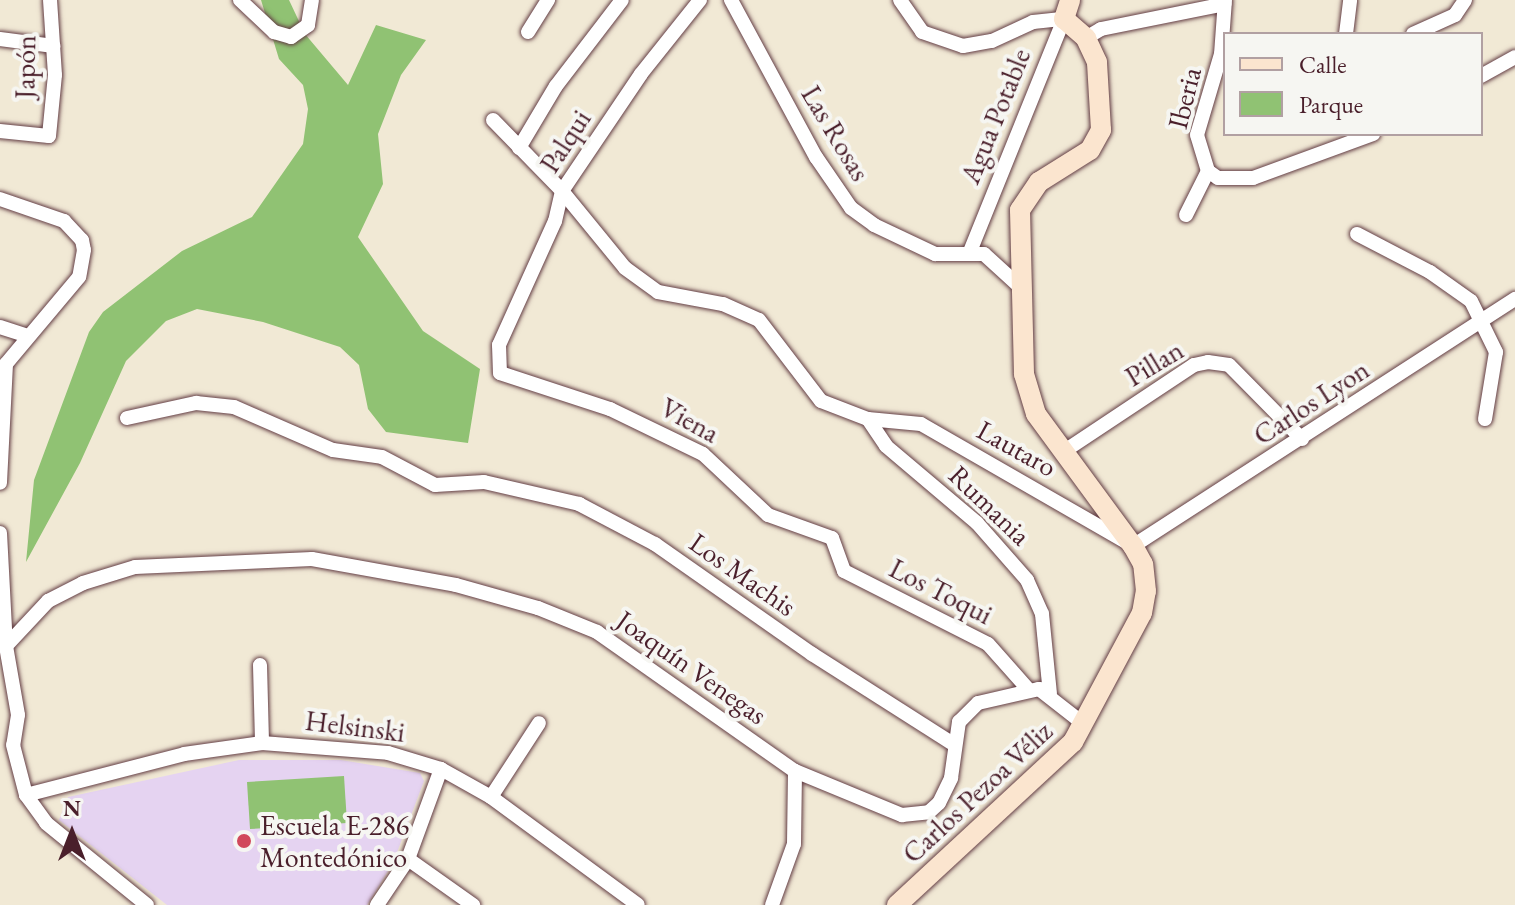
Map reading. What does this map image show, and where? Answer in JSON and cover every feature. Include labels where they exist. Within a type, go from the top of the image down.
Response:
[{"type":"main road","points":[[1067,10],[1086,38]]},
{"type":"main road","name":"Carlos Pezoa Véliz","points":[[897,905],[1051,767],[1085,725],[1142,613],[1146,579],[1133,546],[1063,452],[1026,391],[1016,229],[1028,193],[1090,150],[1101,130],[1097,62],[1086,38]]},
{"type":"street","name":"Japón","points":[[0,131],[49,136],[54,46],[50,0]]},
{"type":"street","points":[[240,0],[274,32],[291,37],[308,25],[312,0]]},
{"type":"street","points":[[528,32],[548,0]]},
{"type":"street","points":[[519,148],[556,86],[622,0]]},
{"type":"street","name":"Palqui","points":[[500,373],[499,345],[555,221],[562,191],[641,74],[700,0]]},
{"type":"street","name":"Las Rosas","points":[[731,0],[816,157],[851,208],[874,225],[935,254],[970,252],[995,261],[1018,285]]},
{"type":"street","points":[[900,0],[922,32],[963,46],[992,41],[1067,10]]},
{"type":"street","points":[[1346,32],[1350,0]]},
{"type":"street","points":[[1417,32],[1455,15],[1465,0]]},
{"type":"street","points":[[1086,38],[1101,29],[1225,2]]},
{"type":"street","name":"Iberia","points":[[1225,2],[1221,54],[1197,135],[1208,171],[1218,178],[1253,178],[1368,136]]},
{"type":"street","name":"Agua Potable","points":[[970,252],[1067,10]]},
{"type":"street","points":[[0,39],[54,46]]},
{"type":"street","points":[[1483,75],[1515,57]]},
{"type":"street","points":[[493,120],[562,191]]},
{"type":"street","points":[[1186,215],[1208,171]]},
{"type":"street","name":"Lautaro","points":[[562,191],[641,281],[675,296],[743,310],[774,335],[821,401],[868,419],[921,424],[1133,546]]},
{"type":"street","points":[[0,199],[64,221],[82,240],[84,262],[79,277],[6,364],[0,483]]},
{"type":"street","points":[[1357,234],[1430,272],[1471,301],[1484,321],[1496,352],[1485,419]]},
{"type":"street","name":"Carlos Lyon","points":[[1133,546],[1515,299]]},
{"type":"street","points":[[0,327],[28,336]]},
{"type":"street","name":"Pillan","points":[[1063,452],[1194,365],[1208,362],[1229,365],[1302,439]]},
{"type":"street","name":"Viena","points":[[500,373],[667,433],[726,472],[768,515],[837,542]]},
{"type":"street","name":"Los Machis","points":[[127,418],[196,403],[234,407],[333,450],[382,457],[435,485],[484,482],[550,495],[608,516],[955,745]]},
{"type":"street","name":"Rumania","points":[[868,419],[886,446],[977,523],[1027,580],[1042,614],[1050,694]]},
{"type":"street","points":[[0,533],[2,622],[18,715],[13,745],[26,795],[46,823],[147,905]]},
{"type":"street","name":"Los Toqui","points":[[837,542],[844,571],[988,644],[1028,689]]},
{"type":"street","name":"Joaquín Venegas","points":[[6,646],[48,601],[83,583],[135,567],[256,558],[367,566],[538,608],[597,632],[795,771],[879,810],[918,816],[929,812],[947,790],[959,722],[969,710],[1028,689]]},
{"type":"street","points":[[260,665],[262,743]]},
{"type":"street","points":[[1028,689],[1050,694],[1085,725]]},
{"type":"street","points":[[491,797],[539,723]]},
{"type":"street","name":"Helsinski","points":[[26,795],[184,754],[262,743],[388,753],[441,769],[491,797],[638,905]]},
{"type":"street","points":[[377,905],[408,859],[441,769]]},
{"type":"street","points":[[772,905],[794,844],[795,771]]},
{"type":"street","points":[[408,859],[473,905]]},
{"type":"shaded area","name":"Escuela E-286 Montedónico","points":[[239,760],[341,760],[420,773],[424,781],[393,863],[367,905],[167,905],[59,820],[68,797]]},
{"type":"green space","points":[[261,0],[289,0],[305,34],[348,85],[376,25],[426,40],[401,75],[378,134],[383,184],[358,237],[423,331],[480,369],[468,443],[386,432],[368,409],[359,365],[340,347],[263,322],[197,309],[166,321],[126,361],[80,463],[26,562],[34,480],[89,332],[103,312],[182,251],[252,217],[303,144],[308,109],[303,85],[279,59]]},
{"type":"green space","points":[[344,776],[347,823],[250,829],[247,782]]},
{"type":"place","name":"Escuela E-286 Montedónico","points":[[244,841]]}]
